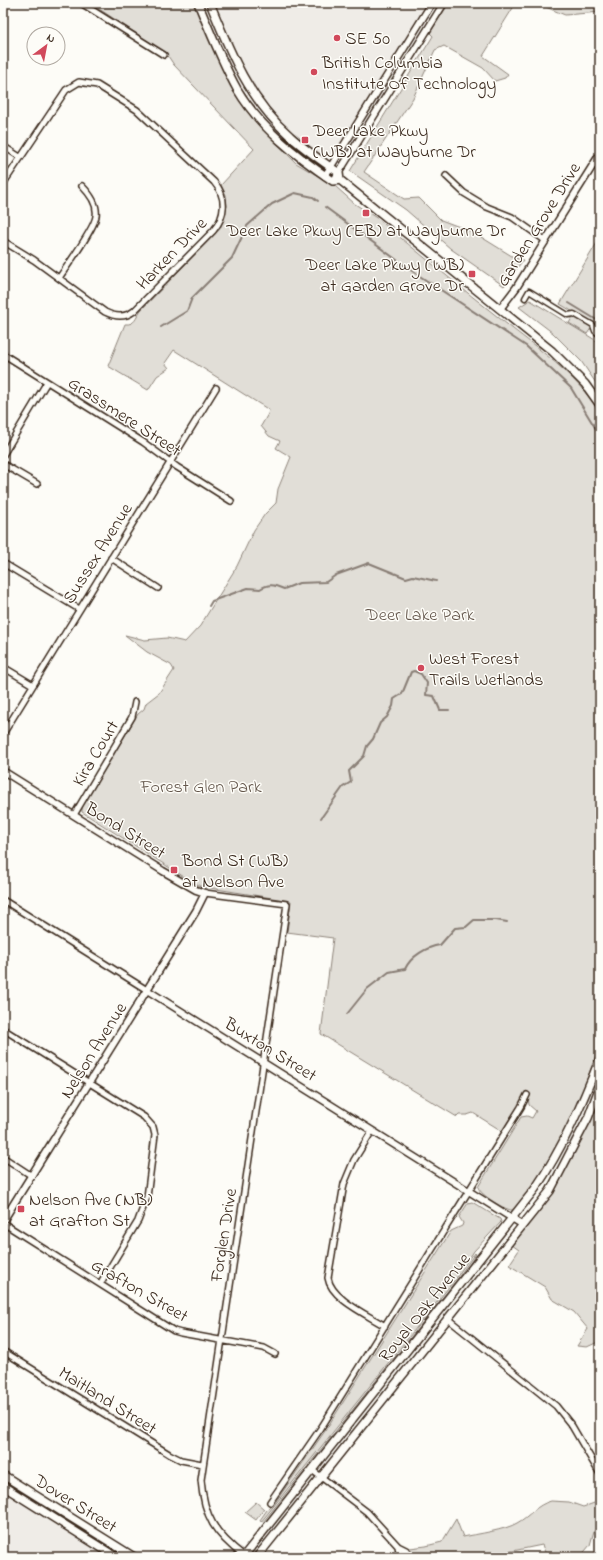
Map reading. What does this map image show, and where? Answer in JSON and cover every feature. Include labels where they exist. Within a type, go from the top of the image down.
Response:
[{"type":"main road","points":[[198,3],[237,89],[270,132],[289,149],[325,176],[337,178]]},
{"type":"main road","points":[[210,3],[243,78],[263,108],[289,135],[331,168],[337,178],[500,309],[569,367],[585,384],[600,406]]},
{"type":"main road","name":"Royal Oak Avenue","points":[[243,1556],[513,1219],[543,1178],[560,1149],[600,1058]]},
{"type":"main road","name":"Royal Oak Avenue","points":[[257,1557],[550,1191],[588,1118],[600,1086]]},
{"type":"main road","name":"Dover Street","points":[[3,1475],[134,1557]]},
{"type":"main road","name":"Dover Street","points":[[3,1486],[116,1557]]},
{"type":"street","points":[[80,3],[164,56]]},
{"type":"street","points":[[325,176],[432,3]]},
{"type":"street","points":[[337,178],[444,3]]},
{"type":"street","name":"Harken Drive","points":[[3,184],[69,87],[76,83],[88,82],[97,84],[137,110],[214,182],[222,194],[223,212],[216,227],[128,315],[122,316],[109,314],[59,278],[3,241]]},
{"type":"street","points":[[3,146],[20,157]]},
{"type":"street","name":"Garden Grove Drive","points":[[500,309],[516,288],[546,242],[600,154]]},
{"type":"street","points":[[446,176],[464,193],[487,207],[512,217],[546,242]]},
{"type":"street","points":[[59,278],[96,217],[96,208],[91,195],[82,186]]},
{"type":"street","points":[[525,298],[529,292],[568,315],[574,314],[593,325],[595,331],[600,334]]},
{"type":"street","name":"Grassmere Street","points":[[3,354],[143,442],[231,501]]},
{"type":"street","points":[[3,455],[47,382]]},
{"type":"street","name":"Sussex Avenue","points":[[3,734],[216,388]]},
{"type":"street","points":[[3,464],[37,484]]},
{"type":"street","points":[[111,558],[158,588]]},
{"type":"street","points":[[3,563],[79,609]]},
{"type":"street","points":[[3,666],[33,685]]},
{"type":"street","name":"Kira Court","points":[[74,815],[132,717],[135,702]]},
{"type":"street","name":"Bond Street","points":[[3,772],[196,890],[205,893],[287,904]]},
{"type":"street","name":"Nelson Avenue","points":[[3,1222],[196,911],[205,893]]},
{"type":"street","name":"Buxton Street","points":[[3,900],[470,1191],[522,1225]]},
{"type":"street","name":"Forglen Drive","points":[[243,1556],[222,1538],[210,1518],[202,1490],[202,1464],[287,904]]},
{"type":"street","points":[[3,1029],[144,1117],[153,1127],[155,1135],[150,1183],[144,1209],[100,1284]]},
{"type":"street","name":"Royal Oak Avenue","points":[[270,1502],[317,1434],[470,1191],[527,1095]]},
{"type":"street","points":[[372,1131],[350,1169],[342,1190],[328,1278],[330,1287],[338,1296],[385,1326]]},
{"type":"street","points":[[3,1158],[32,1176]]},
{"type":"street","name":"Grafton Street","points":[[3,1222],[181,1334],[264,1348],[275,1354]]},
{"type":"street","points":[[448,1318],[556,1406],[572,1426],[600,1474]]},
{"type":"street","name":"Maitland Street","points":[[3,1351],[169,1454],[181,1460],[202,1464]]},
{"type":"street","points":[[312,1470],[367,1512],[398,1546],[406,1550],[411,1557]]},
{"type":"street","points":[[398,1546],[402,1557]]},
{"type":"shaded area","name":"British Columbia Institute Of Technology","points":[[213,3],[427,3],[333,155],[326,158],[313,151],[293,134],[272,113],[257,93],[240,64]]},
{"type":"shaded area","points":[[3,1490],[110,1557],[3,1557]]},
{"type":"green space","name":"Deer Lake Park","points":[[90,3],[194,3],[233,89],[261,127],[296,163],[335,186],[355,204],[378,219],[543,352],[580,386],[600,413],[600,1069],[592,1066],[578,1103],[550,1161],[527,1196],[514,1210],[510,1210],[494,1202],[483,1194],[478,1187],[521,1117],[527,1116],[532,1118],[536,1111],[529,1105],[528,1096],[525,1095],[502,1131],[473,1113],[459,1115],[457,1117],[321,1034],[333,938],[287,932],[291,901],[204,887],[192,882],[82,812],[82,807],[138,714],[144,709],[146,703],[159,693],[174,670],[171,665],[147,652],[125,635],[145,640],[167,638],[185,642],[200,626],[237,566],[254,530],[265,514],[276,503],[278,489],[291,457],[276,448],[280,441],[269,436],[261,426],[269,410],[174,350],[165,363],[169,368],[157,376],[148,390],[108,366],[125,324],[133,322],[140,311],[220,229],[227,206],[226,195],[221,185],[254,149],[174,65],[166,53]]},
{"type":"green space","points":[[449,3],[516,3],[483,56],[508,74],[505,78],[495,81],[483,68],[444,46],[435,50],[413,98],[364,172],[404,199],[419,198],[441,220],[473,232],[515,258],[523,260],[504,286],[451,249],[406,210],[350,171],[433,36],[430,33]]},
{"type":"green space","points":[[536,3],[600,3],[600,12],[565,15]]},
{"type":"green space","points":[[600,238],[600,328],[560,304]]},
{"type":"green space","points":[[530,300],[600,343],[600,389],[581,361],[553,333],[519,307]]},
{"type":"green space","points":[[574,315],[592,327],[587,334],[569,323]]},
{"type":"green space","points":[[600,1096],[600,1341],[587,1347],[577,1346],[588,1329],[574,1312],[552,1299],[545,1287],[509,1265],[519,1250],[512,1245],[551,1192],[562,1174],[582,1138]]},
{"type":"green space","points":[[472,1202],[500,1219],[501,1222],[474,1251],[457,1277],[261,1522],[260,1520],[269,1507],[274,1504],[325,1431],[451,1231],[462,1226],[463,1223],[459,1217],[468,1203]]},
{"type":"green space","points":[[475,1253],[476,1254],[460,1279],[266,1522],[263,1522],[458,1278]]},
{"type":"green space","points":[[551,1501],[569,1502],[583,1507],[600,1501],[600,1530],[594,1531],[590,1545],[580,1557],[547,1557],[542,1545],[498,1554],[496,1557],[416,1557],[410,1548],[442,1542],[456,1519],[463,1537],[499,1530],[512,1525],[522,1520],[541,1505]]},
{"type":"green space","points":[[256,1502],[264,1509],[256,1520],[245,1512]]},
{"type":"waterway","points":[[161,327],[187,311],[192,298],[232,258],[247,226],[272,204],[295,193],[313,197],[318,201]]},
{"type":"waterway","points":[[325,207],[409,269],[526,346],[571,388],[596,429],[600,441]]},
{"type":"waterway","points":[[569,303],[600,322]]},
{"type":"waterway","points":[[209,606],[212,601],[248,588],[260,589],[272,585],[284,589],[299,583],[326,582],[336,575],[369,563],[406,578],[413,576],[436,581]]},
{"type":"waterway","points":[[321,818],[343,787],[351,782],[349,771],[364,756],[367,746],[373,739],[380,723],[387,717],[393,706],[394,699],[402,694],[411,672],[414,671],[421,674],[427,683],[426,695],[434,696],[440,710],[449,710]]},
{"type":"waterway","points":[[347,1014],[367,989],[389,972],[405,969],[415,956],[430,948],[440,945],[455,928],[466,927],[474,920],[496,920],[507,922]]},
{"type":"place","name":"SE 50","points":[[337,38]]},
{"type":"place","name":"British Columbia Institute Of Technology","points":[[314,72]]},
{"type":"place","name":"Deer Lake Pkwy (WB) at Wayburne Dr","points":[[305,140]]},
{"type":"place","name":"Deer Lake Pkwy (EB) at Wayburne Dr","points":[[366,213]]},
{"type":"place","name":"Deer Lake Pkwy (WB) at Garden Grove Dr","points":[[472,274]]},
{"type":"place","name":"West Forest Trails Wetlands","points":[[421,668]]},
{"type":"place","name":"Bond St (WB) at Nelson Ave","points":[[174,870]]},
{"type":"place","name":"Nelson Ave (NB) at Grafton St","points":[[21,1209]]},
{"type":"park label","name":"Forest Glen Park","points":[[201,786]]}]
